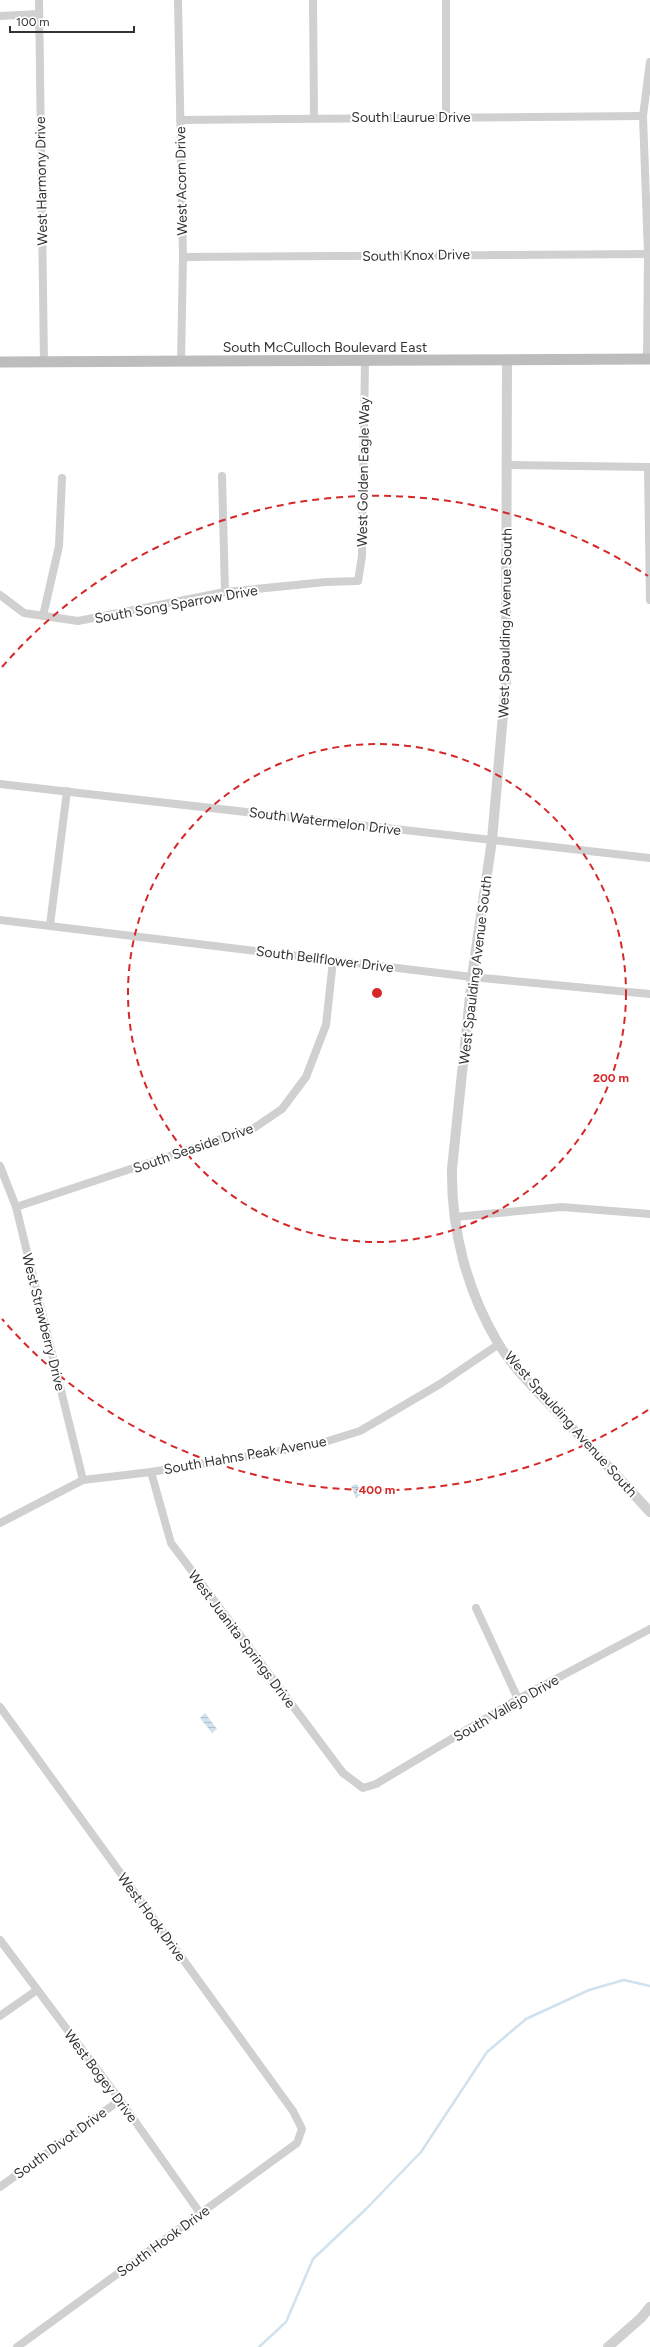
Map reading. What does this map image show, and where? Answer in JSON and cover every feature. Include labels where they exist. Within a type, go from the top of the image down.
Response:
[{"type":"main road","name":"South McCulloch Boulevard East","points":[[0,362],[365,362],[648,359]]},
{"type":"street","name":"West Harmony Drive","points":[[39,0],[44,362]]},
{"type":"street","name":"West Acorn Drive","points":[[178,0],[183,257],[181,362]]},
{"type":"street","points":[[313,0],[314,117]]},
{"type":"street","points":[[446,0],[446,118]]},
{"type":"street","points":[[0,16],[39,14]]},
{"type":"street","points":[[648,359],[649,254],[643,116],[650,62]]},
{"type":"street","name":"South Laurue Drive","points":[[180,120],[314,117],[446,118],[643,116]]},
{"type":"street","name":"South Knox Drive","points":[[183,257],[649,254]]},
{"type":"street","name":"West Spaulding Avenue South","points":[[507,361],[508,465],[506,681],[492,840],[472,977],[452,1169],[452,1192],[455,1217],[468,1276],[480,1307],[499,1344],[524,1376],[650,1512]]},
{"type":"street","name":"West Golden Eagle Way","points":[[358,582],[362,556],[365,362]]},
{"type":"street","points":[[508,465],[649,467],[650,600]]},
{"type":"street","points":[[222,476],[225,592]]},
{"type":"street","points":[[43,616],[59,546],[62,478]]},
{"type":"street","name":"South Song Sparrow Drive","points":[[0,596],[24,613],[78,621],[225,592],[326,582],[358,582]]},
{"type":"street","name":"South Watermelon Drive","points":[[0,784],[650,858]]},
{"type":"street","points":[[50,925],[67,791]]},
{"type":"street","name":"South Bellflower Drive","points":[[0,920],[472,977],[650,994]]},
{"type":"street","name":"South Seaside Drive","points":[[16,1207],[254,1128],[282,1109],[306,1077],[326,1025],[333,960]]},
{"type":"street","name":"West Strawberry Drive","points":[[0,1166],[16,1207],[83,1480]]},
{"type":"street","points":[[455,1217],[562,1207],[650,1214]]},
{"type":"street","name":"South Hahns Peak Avenue","points":[[0,1523],[83,1480],[151,1472],[315,1445],[360,1431],[440,1384],[499,1344]]},
{"type":"street","name":"West Juanita Springs Drive","points":[[151,1472],[171,1543],[343,1773],[363,1788]]},
{"type":"street","points":[[476,1608],[518,1698]]},
{"type":"street","name":"South Vallejo Drive","points":[[363,1788],[376,1784],[518,1698],[650,1629]]},
{"type":"street","name":"West Hook Drive","points":[[0,1707],[293,2111],[302,2129]]},
{"type":"street","name":"West Bogey Drive","points":[[0,1940],[120,2100],[200,2213]]},
{"type":"street","points":[[0,2016],[37,1990]]},
{"type":"street","name":"South Divot Drive","points":[[0,2187],[120,2100]]},
{"type":"street","name":"South Hook Drive","points":[[17,2347],[297,2143],[302,2129]]},
{"type":"street","points":[[608,2347],[650,2307]]},
{"type":"water","points":[[357,1484],[362,1494],[356,1498],[351,1486]]},
{"type":"water","points":[[205,1713],[217,1729],[212,1733],[200,1718]]},
{"type":"waterway","points":[[259,2347],[286,2322],[313,2259],[366,2209],[421,2152],[487,2052],[526,2019],[589,1990],[624,1980],[650,1986]]}]
